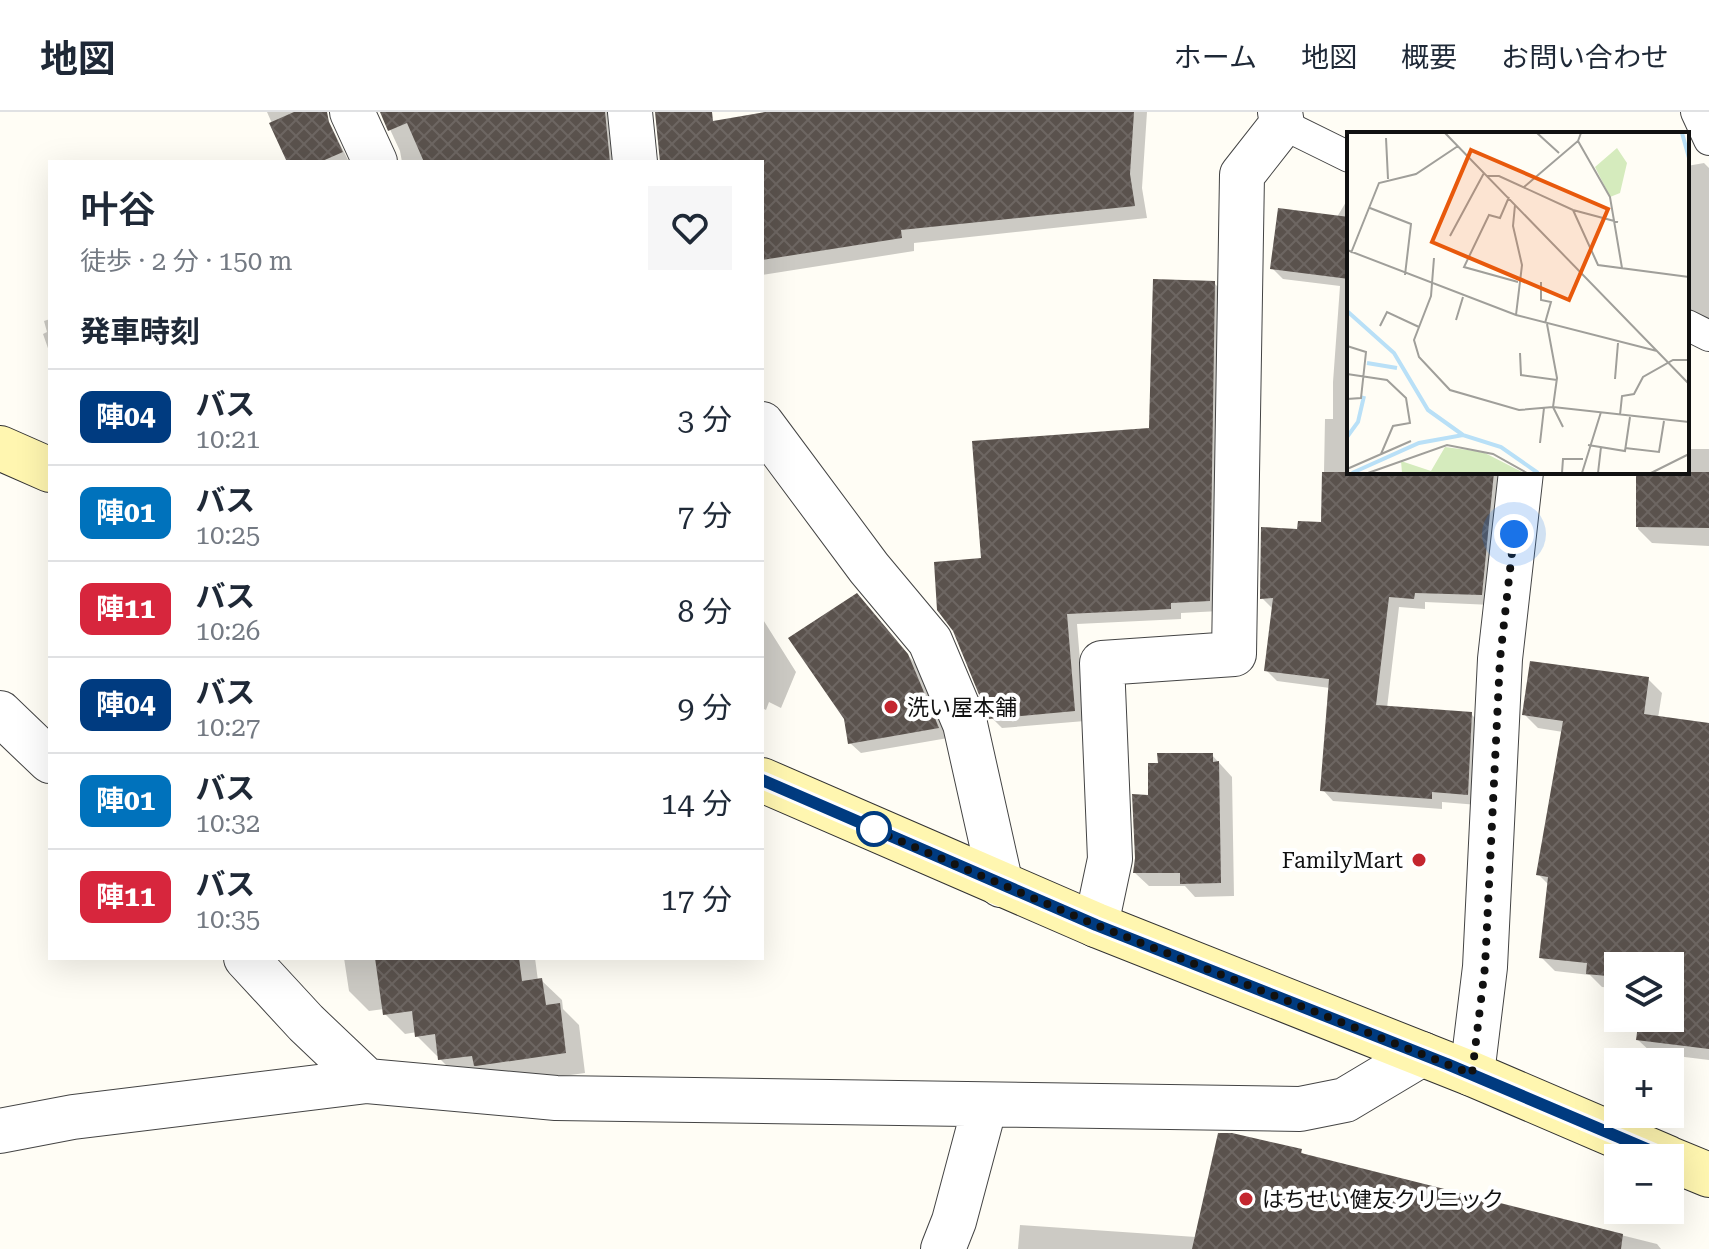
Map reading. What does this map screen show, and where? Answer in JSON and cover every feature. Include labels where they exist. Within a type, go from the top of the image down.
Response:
[{"type":"main road","points":[[0,448],[48,469]]},
{"type":"main road","points":[[764,781],[1096,925],[1472,1074],[1636,1144]]},
{"type":"main road","points":[[1684,1164],[1709,1175]]},
{"type":"street","points":[[352,112],[374,160]]},
{"type":"street","points":[[630,112],[635,160]]},
{"type":"street","points":[[1096,925],[1110,859],[1102,663],[1234,654],[1242,175],[1281,118]]},
{"type":"street","points":[[764,427],[869,568],[930,641],[965,724],[1001,885]]},
{"type":"street","points":[[1472,1074],[1485,967],[1500,659],[1521,474]]},
{"type":"street","points":[[0,713],[48,759]]},
{"type":"street","points":[[248,960],[306,1023],[367,1081]]},
{"type":"street","points":[[0,1131],[73,1117],[367,1081],[556,1098],[1300,1109],[1345,1100],[1422,1054]]},
{"type":"street","points":[[943,1249],[954,1221],[985,1105]]},
{"type":"lane","points":[[1696,112],[1709,140]]},
{"type":"lane","points":[[1281,118],[1347,156]]},
{"type":"lane","points":[[1689,326],[1709,336]]},
{"type":"building","points":[[294,112],[327,112],[343,152],[325,160],[286,160],[269,123]]},
{"type":"building","points":[[380,112],[605,112],[610,160],[423,160],[407,123],[388,131]]},
{"type":"building","points":[[655,112],[712,112],[713,121],[765,112],[1134,112],[1130,174],[1135,206],[901,230],[902,238],[764,260],[764,160],[660,160]]},
{"type":"building","points":[[1278,208],[1347,217],[1347,279],[1270,269]]},
{"type":"building","points":[[1153,279],[1215,281],[1210,601],[1171,603],[1171,609],[1067,614],[1075,711],[989,719],[953,631],[937,610],[934,562],[981,558],[972,441],[1149,428]]},
{"type":"building","points":[[1322,472],[1494,474],[1482,595],[1415,593],[1414,599],[1389,597],[1376,705],[1472,712],[1468,795],[1432,792],[1432,799],[1320,791],[1329,679],[1264,671],[1273,598],[1260,599],[1261,527],[1297,529],[1298,521],[1321,522]]},
{"type":"building","points":[[1709,472],[1709,528],[1636,527],[1636,474]]},
{"type":"building","points":[[857,593],[908,654],[939,728],[848,744],[844,719],[788,638]]},
{"type":"building","points":[[1530,661],[1649,677],[1644,714],[1709,723],[1709,1049],[1636,1040],[1637,1032],[1684,1032],[1684,952],[1604,952],[1604,976],[1586,974],[1587,963],[1539,958],[1548,877],[1536,875],[1563,721],[1522,715]]},
{"type":"building","points":[[1157,753],[1213,753],[1213,762],[1219,761],[1221,883],[1180,884],[1180,873],[1133,873],[1132,794],[1148,795],[1148,763],[1158,763]]},
{"type":"building","points":[[375,960],[519,960],[522,981],[542,978],[546,1005],[560,1003],[566,1053],[476,1066],[472,1056],[438,1060],[435,1034],[415,1037],[412,1011],[383,1015]]},
{"type":"building","points":[[1218,1133],[1232,1133],[1302,1149],[1301,1153],[1623,1234],[1621,1249],[1192,1249]]},
{"type":"bus line","name":"陣04","points":[[764,781],[1096,925],[1447,1064],[1635,1144]]},
{"type":"place","name":"洗い屋本舗","points":[[891,707]]},
{"type":"place","name":"FamilyMart","points":[[1419,860]]},
{"type":"place","name":"はちせい健友クリニック","points":[[1246,1199]]},
{"type":"route","points":[[874,829],[868,827],[1096,925],[1472,1074],[1485,967],[1500,659],[1514,534]]}]
